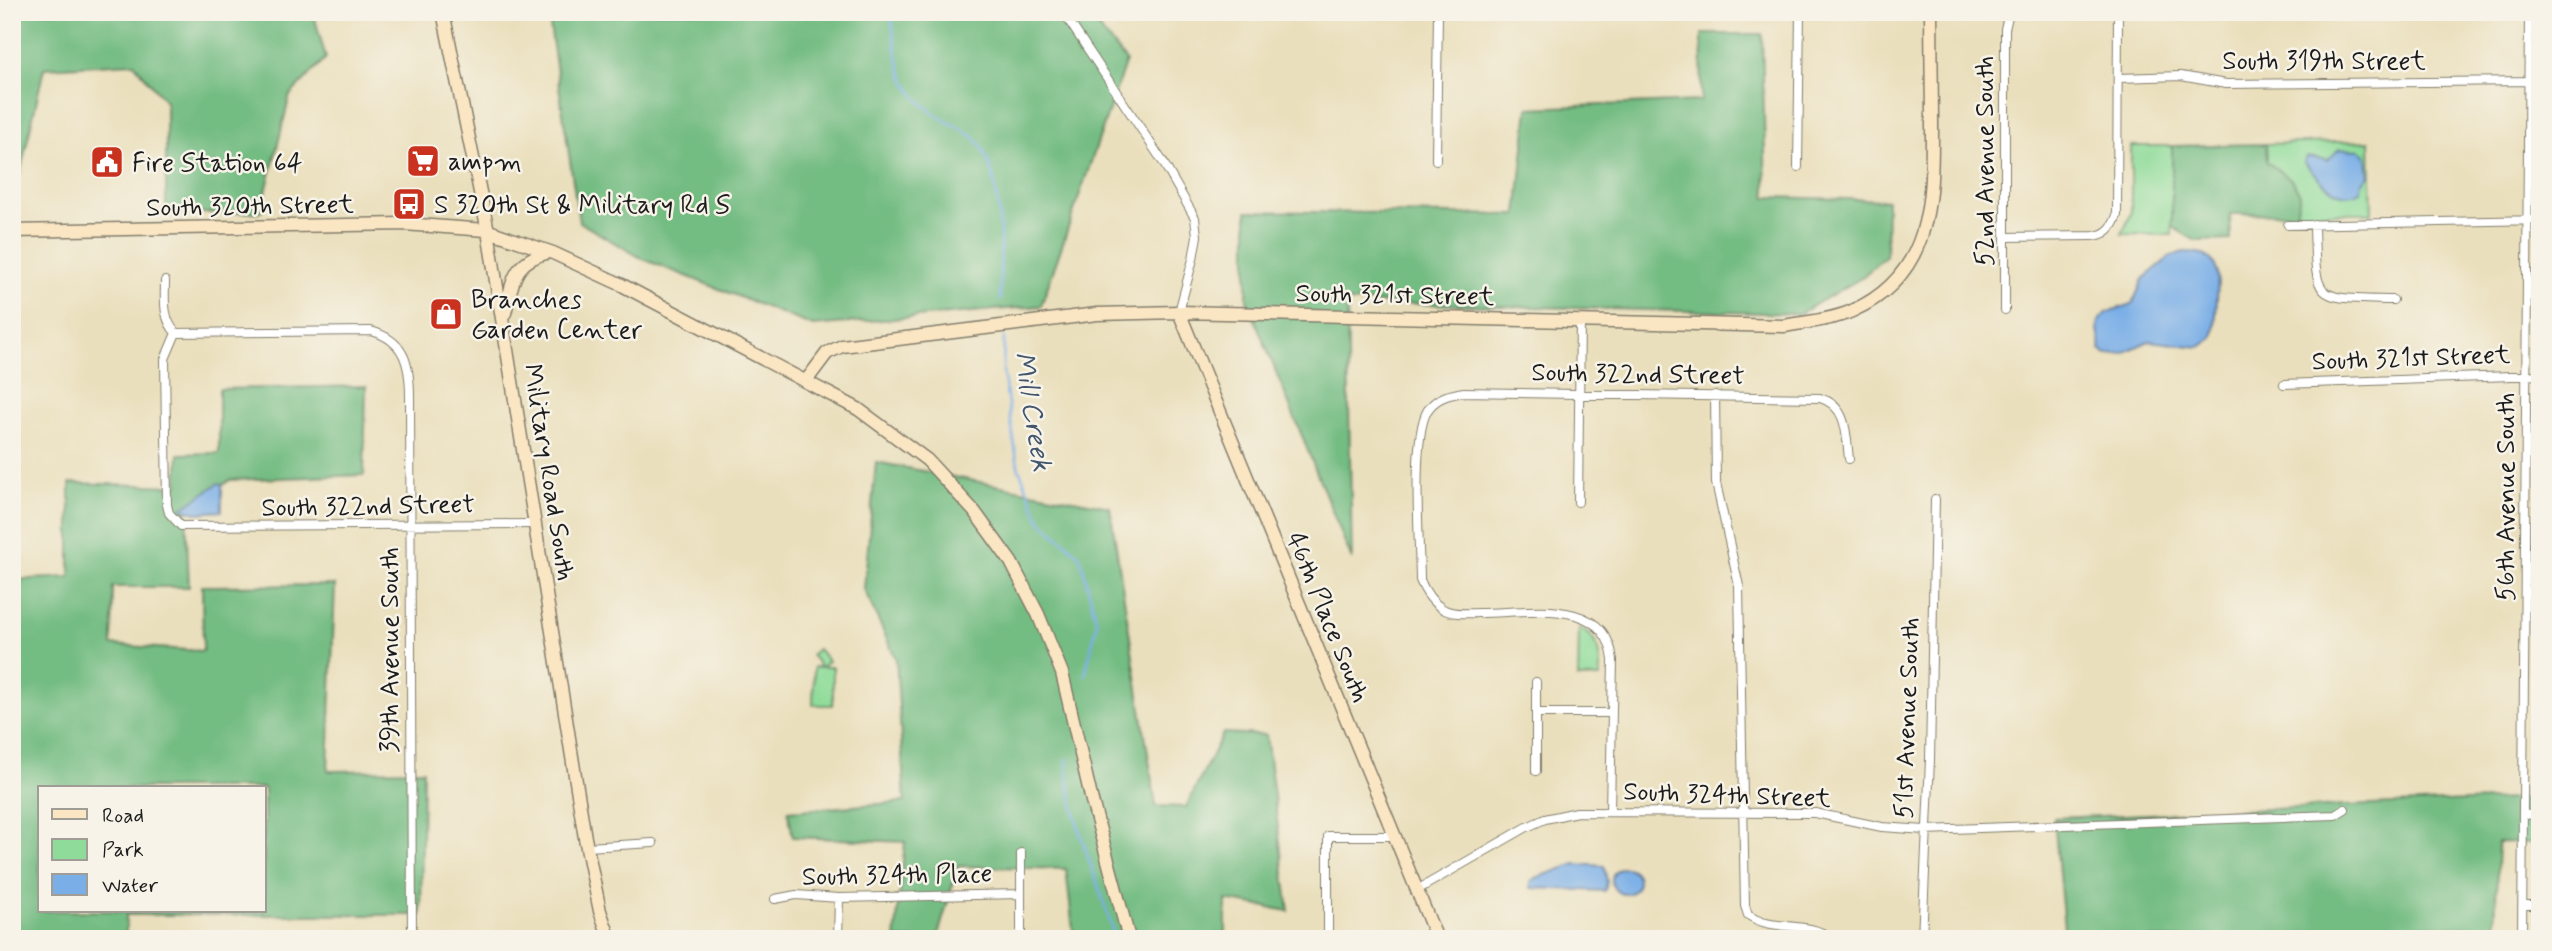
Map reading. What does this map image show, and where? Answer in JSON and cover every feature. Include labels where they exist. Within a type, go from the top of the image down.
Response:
[{"type":"main road","name":"Military Road South","points":[[443,12],[488,231],[587,847],[600,911],[610,939]]},
{"type":"main road","name":"South 321st Street","points":[[806,380],[827,353],[842,346],[1097,314],[1179,312],[1784,326],[1851,312],[1889,287],[1906,268],[1918,247],[1932,195],[1931,12]]},
{"type":"main road","name":"South 320th Street","points":[[12,232],[404,224],[488,231],[550,252],[620,284],[858,408],[927,460],[974,512],[1011,562],[1053,645],[1062,673],[1091,797],[1129,939]]},
{"type":"main road","points":[[503,320],[516,273],[529,258],[550,252]]},
{"type":"main road","name":"46th Place South","points":[[1179,312],[1437,939]]},
{"type":"street","points":[[1063,12],[1163,162],[1195,218],[1197,236],[1179,312]]},
{"type":"street","points":[[1436,160],[1438,12]]},
{"type":"street","points":[[1798,167],[1800,12]]},
{"type":"street","name":"52nd Avenue South","points":[[2005,310],[2005,29],[2009,12]]},
{"type":"street","points":[[2005,237],[2093,236],[2109,230],[2117,215],[2118,12]]},
{"type":"street","name":"56th Avenue South","points":[[2522,939],[2527,593],[2525,376],[2529,12]]},
{"type":"street","name":"South 319th Street","points":[[2119,78],[2181,76],[2226,84],[2529,81]]},
{"type":"street","points":[[2288,225],[2540,220]]},
{"type":"street","points":[[2314,224],[2315,272],[2321,290],[2331,297],[2393,300]]},
{"type":"street","points":[[165,281],[165,312],[170,326],[176,332]]},
{"type":"street","points":[[1578,502],[1580,321]]},
{"type":"street","name":"39th Avenue South","points":[[176,332],[371,331],[395,343],[407,360],[411,397],[409,526],[412,939]]},
{"type":"street","name":"South 322nd Street","points":[[176,332],[165,359],[167,505],[169,513],[181,526],[200,528],[536,524]]},
{"type":"street","name":"South 321st Street","points":[[2284,384],[2540,376]]},
{"type":"street","name":"South 322nd Street","points":[[1612,713],[1611,645],[1596,623],[1582,615],[1562,612],[1450,612],[1431,599],[1420,580],[1419,432],[1430,406],[1441,398],[1464,392],[1580,391],[1820,398],[1837,405],[1842,414],[1849,459]]},
{"type":"street","points":[[1715,395],[1716,483],[1739,586],[1748,915],[1773,926],[1815,928],[1832,939]]},
{"type":"street","name":"51st Avenue South","points":[[1922,939],[1930,759],[1935,499]]},
{"type":"street","points":[[2527,593],[2540,593]]},
{"type":"street","points":[[1536,682],[1536,771]]},
{"type":"street","points":[[1536,713],[1612,713],[1610,811]]},
{"type":"street","name":"South 324th Street","points":[[1417,890],[1545,819],[1577,812],[1815,813],[1882,827],[1925,830],[2334,815],[2345,809]]},
{"type":"street","points":[[2523,815],[2540,814]]},
{"type":"street","points":[[1328,939],[1328,836],[1395,835]]},
{"type":"street","points":[[587,847],[653,843]]},
{"type":"street","points":[[1021,853],[1021,939]]},
{"type":"street","name":"South 324th Place","points":[[775,899],[796,895],[839,898],[1020,894]]},
{"type":"street","points":[[838,939],[839,898]]},
{"type":"street","points":[[2522,905],[2540,905]]},
{"type":"green space","points":[[12,12],[313,12],[326,58],[290,95],[261,212],[166,214],[166,102],[134,63],[44,68],[20,174],[12,175]]},
{"type":"green space","points":[[548,12],[1086,12],[1126,61],[1041,306],[813,326],[643,259],[579,222]]},
{"type":"green space","points":[[1702,34],[1762,34],[1766,197],[1887,200],[1886,256],[1861,278],[1799,314],[1347,302],[1352,560],[1247,300],[1247,211],[1517,215],[1528,108],[1701,101]]},
{"type":"green space","points":[[2370,141],[2372,213],[2270,213],[2266,144]]},
{"type":"green space","points":[[2266,144],[2267,162],[2292,180],[2300,194],[2296,213],[2230,214],[2231,240],[2196,241],[2172,227],[2172,146]]},
{"type":"green space","points":[[2131,146],[2172,146],[2172,235],[2122,234],[2131,214]]},
{"type":"green space","points":[[366,386],[364,475],[230,480],[186,510],[189,587],[113,587],[112,645],[203,651],[202,586],[335,585],[328,771],[423,770],[421,915],[126,915],[126,939],[12,939],[12,580],[70,577],[70,483],[177,486],[179,454],[219,453],[219,389]]},
{"type":"green space","points":[[876,462],[1110,507],[1156,806],[1186,807],[1223,733],[1266,735],[1289,911],[1226,900],[1226,939],[1074,939],[1066,869],[958,866],[937,939],[895,939],[905,842],[793,837],[788,811],[905,802],[896,659],[864,589]]},
{"type":"green space","points":[[1579,628],[1592,637],[1598,649],[1600,678],[1578,678]]},
{"type":"green space","points":[[818,649],[828,661],[822,667],[833,667],[833,705],[813,705],[814,667],[821,667],[811,655]]},
{"type":"green space","points":[[2540,798],[2540,843],[2498,842],[2495,928],[2372,925],[2371,939],[2065,939],[2054,818]]},
{"type":"water","points":[[2339,149],[2360,150],[2367,157],[2369,176],[2362,183],[2360,191],[2352,194],[2336,192],[2304,162],[2307,157],[2328,160]]},
{"type":"water","points":[[2183,252],[2204,255],[2210,259],[2217,271],[2213,338],[2200,347],[2149,341],[2123,353],[2107,355],[2100,350],[2098,328],[2102,317],[2133,303],[2143,279],[2170,257]]},
{"type":"water","points":[[219,483],[222,484],[222,511],[196,513],[182,508]]},
{"type":"water","points":[[1575,864],[1604,866],[1607,882],[1605,891],[1531,888],[1531,881],[1536,878]]},
{"type":"water","points":[[1625,868],[1634,872],[1638,881],[1634,890],[1625,894],[1616,890],[1612,881],[1616,872]]},
{"type":"waterway","name":"Mill Creek","points":[[891,12],[898,62],[909,88],[930,110],[975,138],[989,163],[1000,221],[1000,300]]},
{"type":"waterway","name":"Mill Creek","points":[[1004,338],[1003,372],[1018,466],[1040,520],[1080,556],[1097,623],[1085,675]]},
{"type":"waterway","name":"Mill Creek","points":[[1067,759],[1073,805],[1115,939]]},
{"type":"place","name":"ampm","points":[[423,161]]},
{"type":"place","name":"Fire Station 64","points":[[107,162]]},
{"type":"place","name":"S 320th St & Military Rd S","points":[[409,204]]},
{"type":"place","name":"Branches Garden Center","points":[[446,314]]}]
